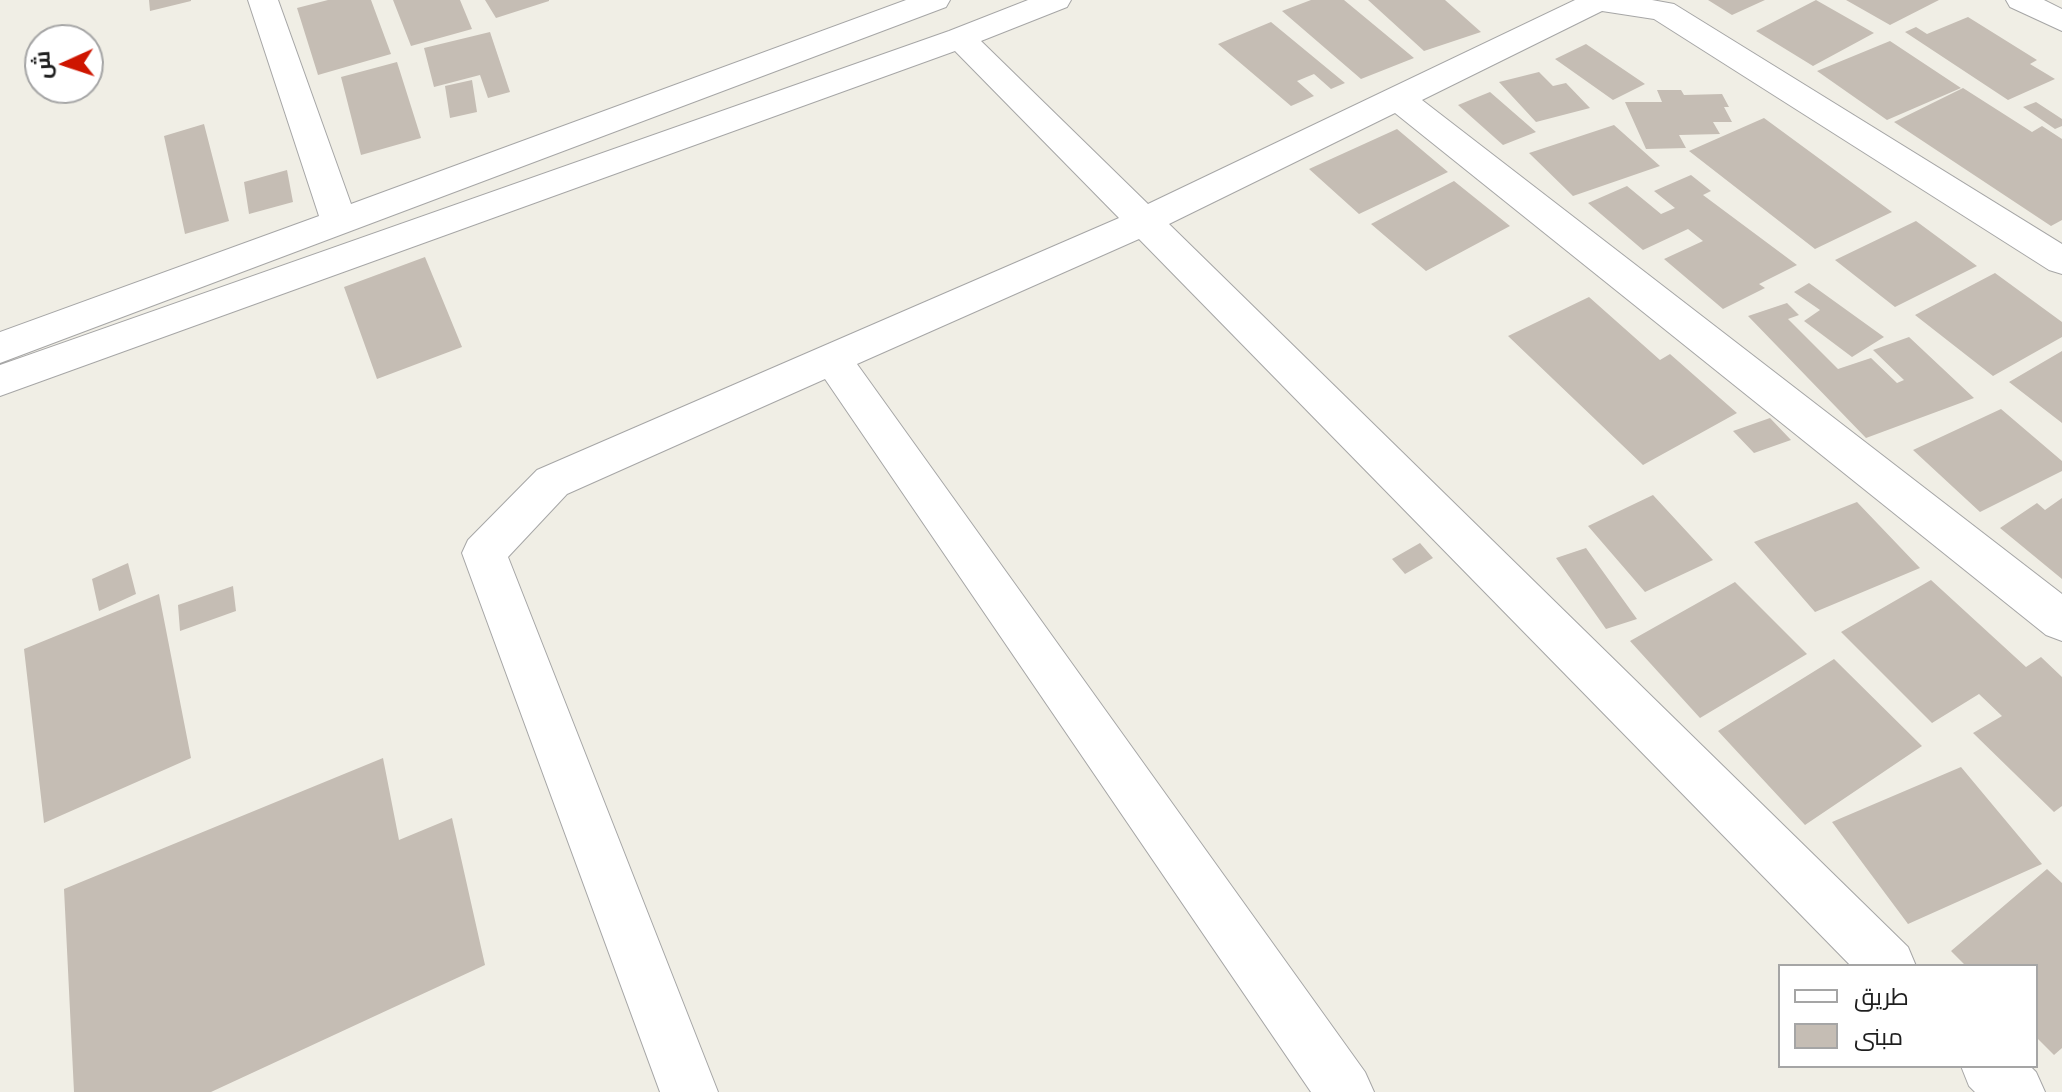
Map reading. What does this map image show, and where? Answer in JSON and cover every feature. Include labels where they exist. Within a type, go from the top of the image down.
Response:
[{"type":"street","points":[[263,0],[339,222]]},
{"type":"street","points":[[0,348],[935,0]]},
{"type":"street","points":[[0,381],[960,38],[1056,0]]},
{"type":"street","points":[[2021,0],[2062,22]]},
{"type":"street","points":[[689,1092],[484,553],[552,482],[1143,222],[1592,1],[1663,11],[2062,261]]},
{"type":"street","points":[[960,38],[1887,964]]},
{"type":"street","points":[[1398,98],[2062,621]]},
{"type":"street","points":[[832,359],[1345,1092]]},
{"type":"street","points":[[1991,1068],[2016,1092]]},
{"type":"building","points":[[149,0],[191,0],[191,1],[150,11]]},
{"type":"building","points":[[328,0],[371,0],[391,54],[318,75],[297,8]]},
{"type":"building","points":[[393,0],[460,0],[472,29],[411,46]]},
{"type":"building","points":[[485,0],[549,0],[549,1],[496,18]]},
{"type":"building","points":[[1311,0],[1344,0],[1414,58],[1361,79],[1282,11]]},
{"type":"building","points":[[1368,0],[1445,0],[1481,32],[1424,51]]},
{"type":"building","points":[[1708,0],[1765,0],[1732,15]]},
{"type":"building","points":[[1816,0],[1874,33],[1813,66],[1756,31]]},
{"type":"building","points":[[1846,0],[1939,0],[1890,25]]},
{"type":"building","points":[[1968,17],[2037,60],[2030,64],[2055,79],[2008,100],[1905,32],[1916,27],[1927,34]]},
{"type":"building","points":[[1271,22],[1345,83],[1331,89],[1314,74],[1297,81],[1314,96],[1291,106],[1218,44]]},
{"type":"building","points":[[490,32],[510,92],[488,98],[480,75],[434,87],[424,48]]},
{"type":"building","points":[[1890,41],[1961,88],[1887,120],[1817,71]]},
{"type":"building","points":[[1586,44],[1645,84],[1613,100],[1555,59]]},
{"type":"building","points":[[397,62],[421,138],[361,155],[341,77]]},
{"type":"building","points":[[1539,72],[1553,86],[1566,83],[1590,108],[1536,122],[1499,82]]},
{"type":"building","points":[[472,80],[477,112],[450,118],[445,86]]},
{"type":"building","points":[[1963,88],[2032,132],[2042,126],[2062,139],[2062,220],[2051,226],[1894,122]]},
{"type":"building","points":[[1657,90],[1681,90],[1684,95],[1722,94],[1729,107],[1724,107],[1732,122],[1713,122],[1720,134],[1679,135],[1686,148],[1646,149],[1625,102],[1662,102]]},
{"type":"building","points":[[1490,92],[1536,132],[1503,145],[1458,105]]},
{"type":"building","points":[[2036,102],[2062,119],[2062,126],[2055,129],[2023,107]]},
{"type":"building","points":[[1764,118],[1892,212],[1815,249],[1689,151]]},
{"type":"building","points":[[204,124],[229,221],[185,234],[164,136]]},
{"type":"building","points":[[1614,125],[1660,166],[1573,196],[1529,153]]},
{"type":"building","points":[[1397,129],[1448,172],[1359,214],[1309,169]]},
{"type":"building","points":[[287,170],[293,202],[249,214],[244,182]]},
{"type":"building","points":[[1691,175],[1711,191],[1703,195],[1797,265],[1759,284],[1765,288],[1723,309],[1664,259],[1703,241],[1688,229],[1643,250],[1588,203],[1627,186],[1661,214],[1675,208],[1654,191]]},
{"type":"building","points":[[1454,181],[1510,226],[1426,271],[1371,224]]},
{"type":"building","points":[[1916,221],[1977,266],[1895,307],[1835,260]]},
{"type":"building","points":[[425,257],[462,347],[377,379],[344,287]]},
{"type":"building","points":[[1995,273],[2062,322],[2062,337],[1993,376],[1915,315]]},
{"type":"building","points":[[1809,283],[1884,337],[1852,357],[1804,321],[1820,310],[1794,292]]},
{"type":"building","points":[[1589,297],[1660,360],[1670,354],[1737,413],[1643,465],[1508,336]]},
{"type":"building","points":[[1787,303],[1799,315],[1788,319],[1838,369],[1871,358],[1897,383],[1904,380],[1873,350],[1909,337],[1974,398],[1866,438],[1748,316]]},
{"type":"building","points":[[2062,351],[2062,423],[2009,382]]},
{"type":"building","points":[[2001,409],[2062,461],[2062,471],[1980,512],[1913,450]]},
{"type":"building","points":[[1770,418],[1791,440],[1754,453],[1733,431]]},
{"type":"building","points":[[1653,495],[1713,560],[1645,592],[1588,526]]},
{"type":"building","points":[[2062,498],[2062,579],[2000,528],[2037,503],[2045,510]]},
{"type":"building","points":[[1857,502],[1920,568],[1815,612],[1754,542]]},
{"type":"building","points":[[1420,543],[1433,558],[1405,574],[1392,559]]},
{"type":"building","points":[[1586,548],[1637,619],[1606,629],[1556,558]]},
{"type":"building","points":[[128,563],[136,594],[99,611],[92,579]]},
{"type":"building","points":[[1931,580],[2026,667],[2041,657],[2062,677],[2062,806],[2054,812],[1973,733],[2002,716],[1979,694],[1932,723],[1841,632]]},
{"type":"building","points":[[1735,582],[1807,654],[1700,718],[1630,641]]},
{"type":"building","points":[[233,586],[236,611],[180,631],[178,605]]},
{"type":"building","points":[[159,594],[191,758],[44,823],[24,649]]},
{"type":"building","points":[[1834,659],[1922,746],[1805,825],[1718,731]]},
{"type":"building","points":[[383,758],[399,840],[452,818],[485,965],[211,1092],[74,1092],[64,889]]},
{"type":"building","points":[[1961,767],[2042,864],[1908,924],[1832,822]]},
{"type":"building","points":[[2047,869],[2062,883],[2062,1048],[2054,1055],[2038,1039],[2038,964],[1964,964],[1951,951]]}]
